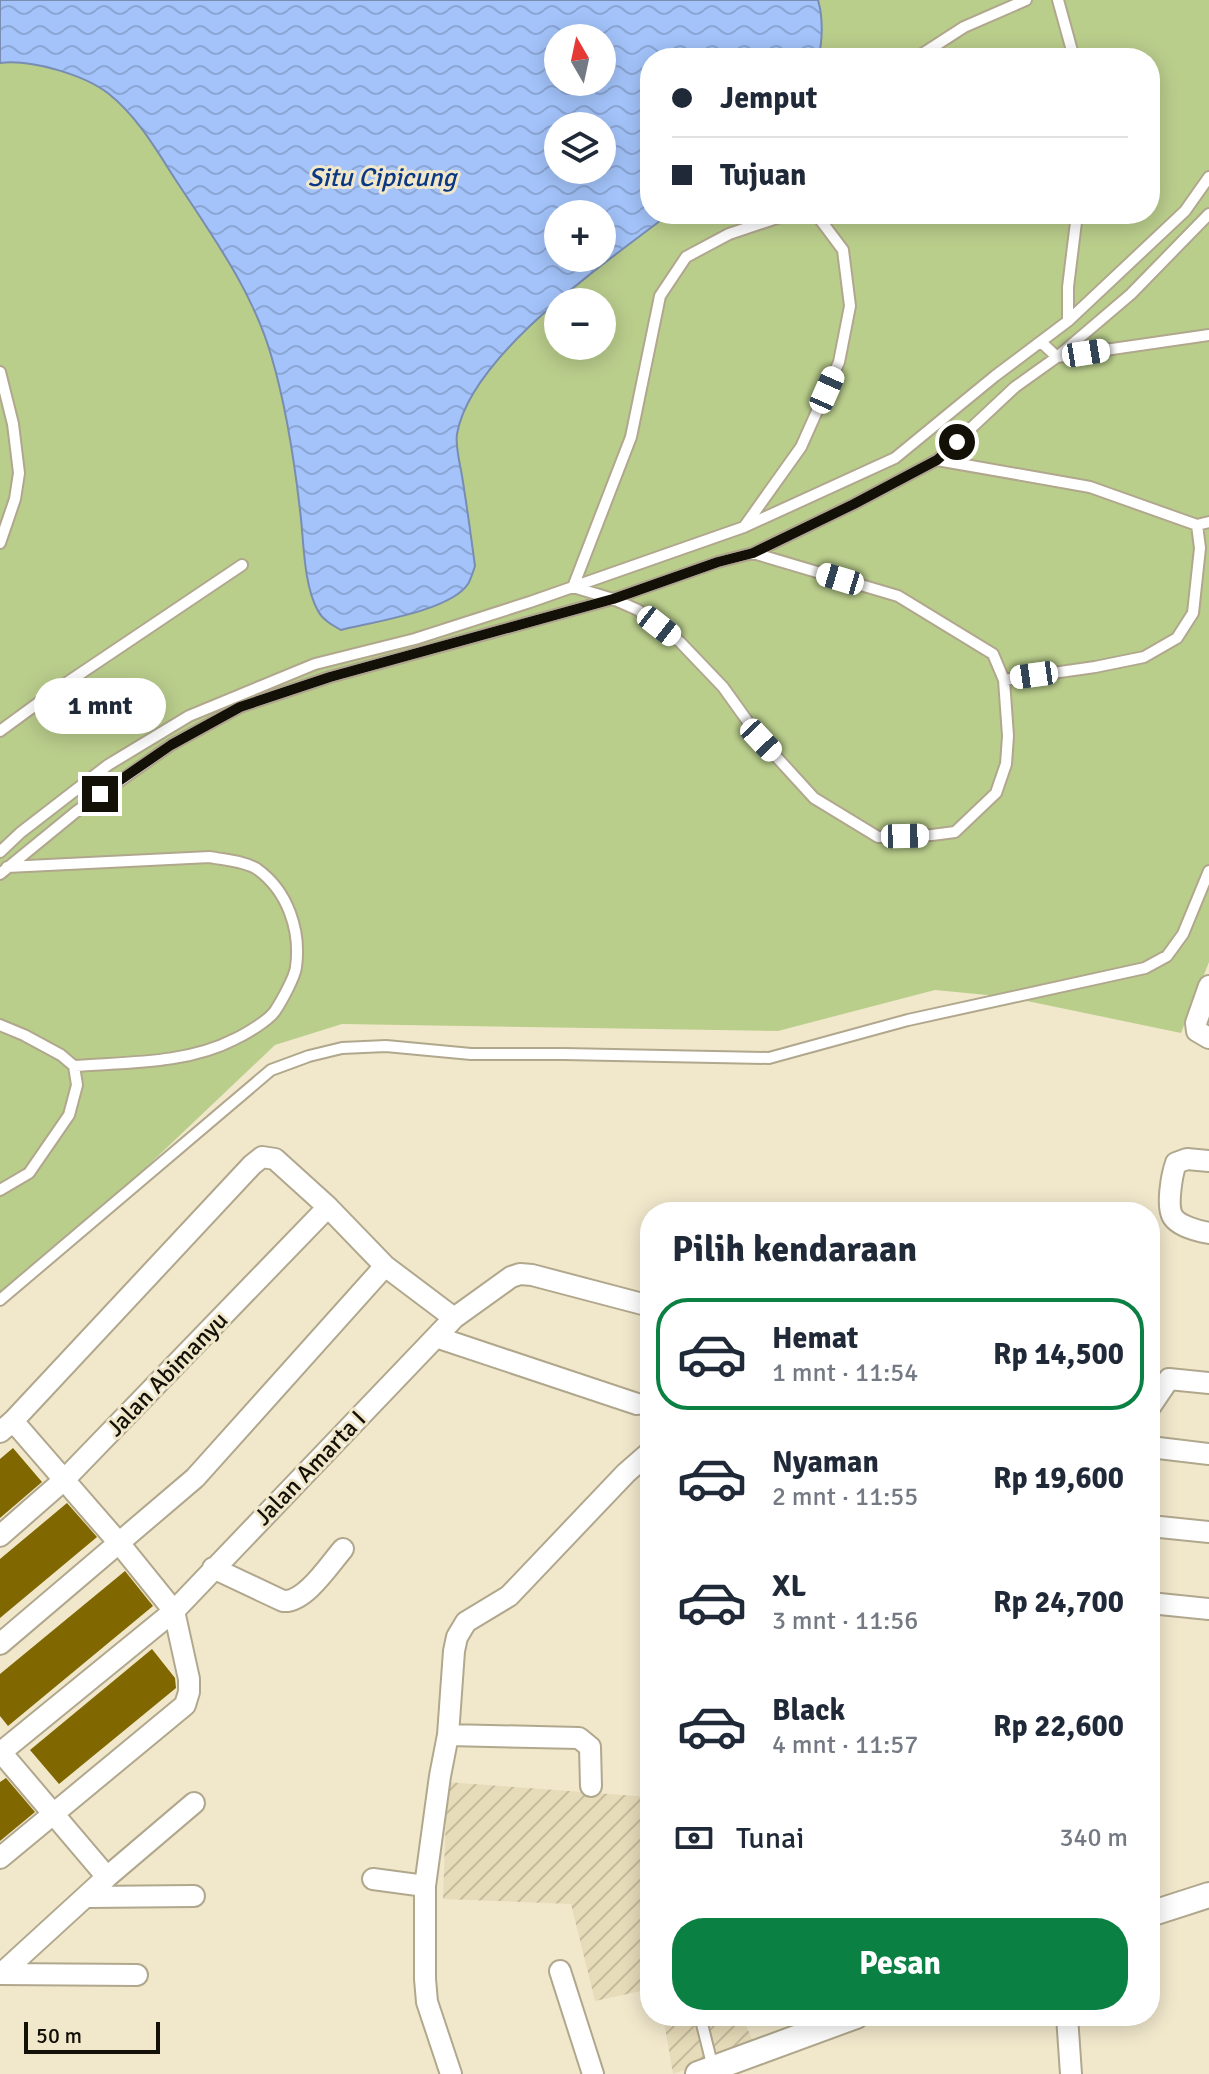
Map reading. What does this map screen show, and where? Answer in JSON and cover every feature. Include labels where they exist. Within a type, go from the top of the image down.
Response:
[{"type":"street","points":[[1209,986],[1196,1023],[1197,1031],[1209,1038]]},
{"type":"street","points":[[0,1858],[185,1705],[189,1692],[174,1611],[64,1480],[6,1427],[262,1157],[275,1159],[328,1207],[385,1266],[454,1318]]},
{"type":"street","points":[[1209,1161],[1187,1159],[1176,1163],[1170,1211],[1173,1218],[1184,1225],[1209,1233]]},
{"type":"street","name":"Jalan Abimanyu","points":[[0,1536],[64,1480],[328,1207]]},
{"type":"street","points":[[0,1644],[195,1478],[385,1266]]},
{"type":"street","name":"Jalan Amarta I","points":[[0,1752],[174,1611],[454,1318],[511,1277],[532,1275],[640,1303]]},
{"type":"street","points":[[436,1337],[637,1404]]},
{"type":"street","points":[[1160,1392],[1169,1379],[1209,1383]]},
{"type":"street","points":[[1160,1448],[1209,1454]]},
{"type":"street","points":[[451,2074],[427,2002],[425,1886],[448,1735],[457,1637],[466,1622],[509,1596],[640,1461]]},
{"type":"street","points":[[1160,1527],[1209,1532]]},
{"type":"street","points":[[213,1568],[283,1601],[292,1601],[301,1597],[343,1549]]},
{"type":"street","points":[[1160,1604],[1209,1609]]},
{"type":"street","points":[[448,1735],[579,1738],[590,1747],[591,1786]]},
{"type":"street","points":[[0,1752],[107,1877]]},
{"type":"street","points":[[1,1974],[194,1803]]},
{"type":"street","points":[[373,1879],[425,1886]]},
{"type":"street","points":[[1160,1911],[1209,1895]]},
{"type":"street","points":[[87,1897],[194,1896]]},
{"type":"street","points":[[560,1971],[593,2074]]},
{"type":"street","points":[[1,1974],[137,1975]]},
{"type":"street","points":[[705,2071],[829,2026]]},
{"type":"street","points":[[1068,2026],[1071,2074]]},
{"type":"lane","points":[[931,48],[964,27],[1026,0]]},
{"type":"lane","points":[[1058,0],[1071,48]]},
{"type":"lane","points":[[0,852],[108,765],[189,716],[315,664],[415,639],[744,527],[895,458],[1068,321],[1185,211],[1209,177]]},
{"type":"lane","points":[[3,871],[77,811],[171,745],[240,707],[330,677],[613,599],[753,553],[937,460],[1015,387],[1057,357],[1131,294],[1209,214]]},
{"type":"lane","points":[[573,587],[631,437],[660,296],[686,257],[729,234],[759,224]]},
{"type":"lane","points":[[744,527],[801,447],[839,362],[850,306],[843,250],[824,224]]},
{"type":"lane","points":[[1068,321],[1068,287],[1076,224]]},
{"type":"lane","points":[[1057,357],[1209,335]]},
{"type":"lane","points":[[1041,342],[1057,357]]},
{"type":"lane","points":[[0,372],[13,424],[19,473],[15,499],[0,543]]},
{"type":"lane","points":[[937,460],[1090,487],[1197,525],[1209,522]]},
{"type":"lane","points":[[1004,680],[1144,657],[1177,638],[1193,613],[1200,548],[1197,525]]},
{"type":"lane","points":[[573,587],[638,610],[680,642],[723,687],[761,740],[814,798],[878,837],[955,832],[996,793],[1006,764],[1008,736],[1004,680],[993,654],[898,596],[753,553]]},
{"type":"lane","points":[[0,731],[242,565]]},
{"type":"lane","points":[[3,871],[210,857],[255,868],[274,885],[287,905],[295,926],[296,970],[280,1002],[274,1013],[237,1038],[203,1053],[74,1066]]},
{"type":"lane","points":[[0,1300],[271,1070],[309,1056],[342,1048],[386,1046],[471,1054],[769,1058],[908,1020],[1145,968],[1167,956],[1183,934],[1209,871]]},
{"type":"lane","points":[[0,1025],[61,1055],[74,1066],[77,1085],[69,1115],[29,1173],[0,1190]]},
{"type":"lane","points":[[701,2026],[705,2071]]},
{"type":"shaded area","points":[[447,1782],[640,1796],[640,1991],[595,2001],[571,1904],[443,1899]]},
{"type":"shaded area","points":[[665,2026],[746,2026],[754,2044],[673,2074]]},
{"type":"green space","points":[[0,0],[1209,0],[1209,962],[1181,1033],[1008,997],[935,990],[778,1031],[342,1024],[275,1045],[0,1306]]},
{"type":"water","name":"Situ Cipicung","points":[[0,0],[818,0],[822,21],[820,48],[640,48],[640,224],[656,224],[616,255],[616,200],[544,200],[544,272],[594,272],[573,288],[544,288],[544,313],[487,373],[468,404],[457,434],[457,449],[475,566],[468,584],[459,593],[428,608],[341,630],[320,614],[309,588],[295,471],[281,393],[263,332],[231,267],[147,136],[120,103],[86,81],[27,63],[0,63]]},
{"type":"building","points":[[13,1448],[42,1482],[0,1518],[0,1459]]},
{"type":"building","points":[[67,1503],[97,1537],[0,1618],[0,1559]]},
{"type":"building","points":[[125,1571],[153,1606],[8,1726],[0,1716],[0,1674]]},
{"type":"building","points":[[152,1649],[175,1678],[176,1688],[59,1784],[30,1750]]},
{"type":"building","points":[[6,1778],[35,1812],[0,1841],[0,1782]]},
{"type":"route","points":[[100,794],[171,745],[240,707],[330,677],[613,599],[753,553],[937,460],[957,442]]}]
